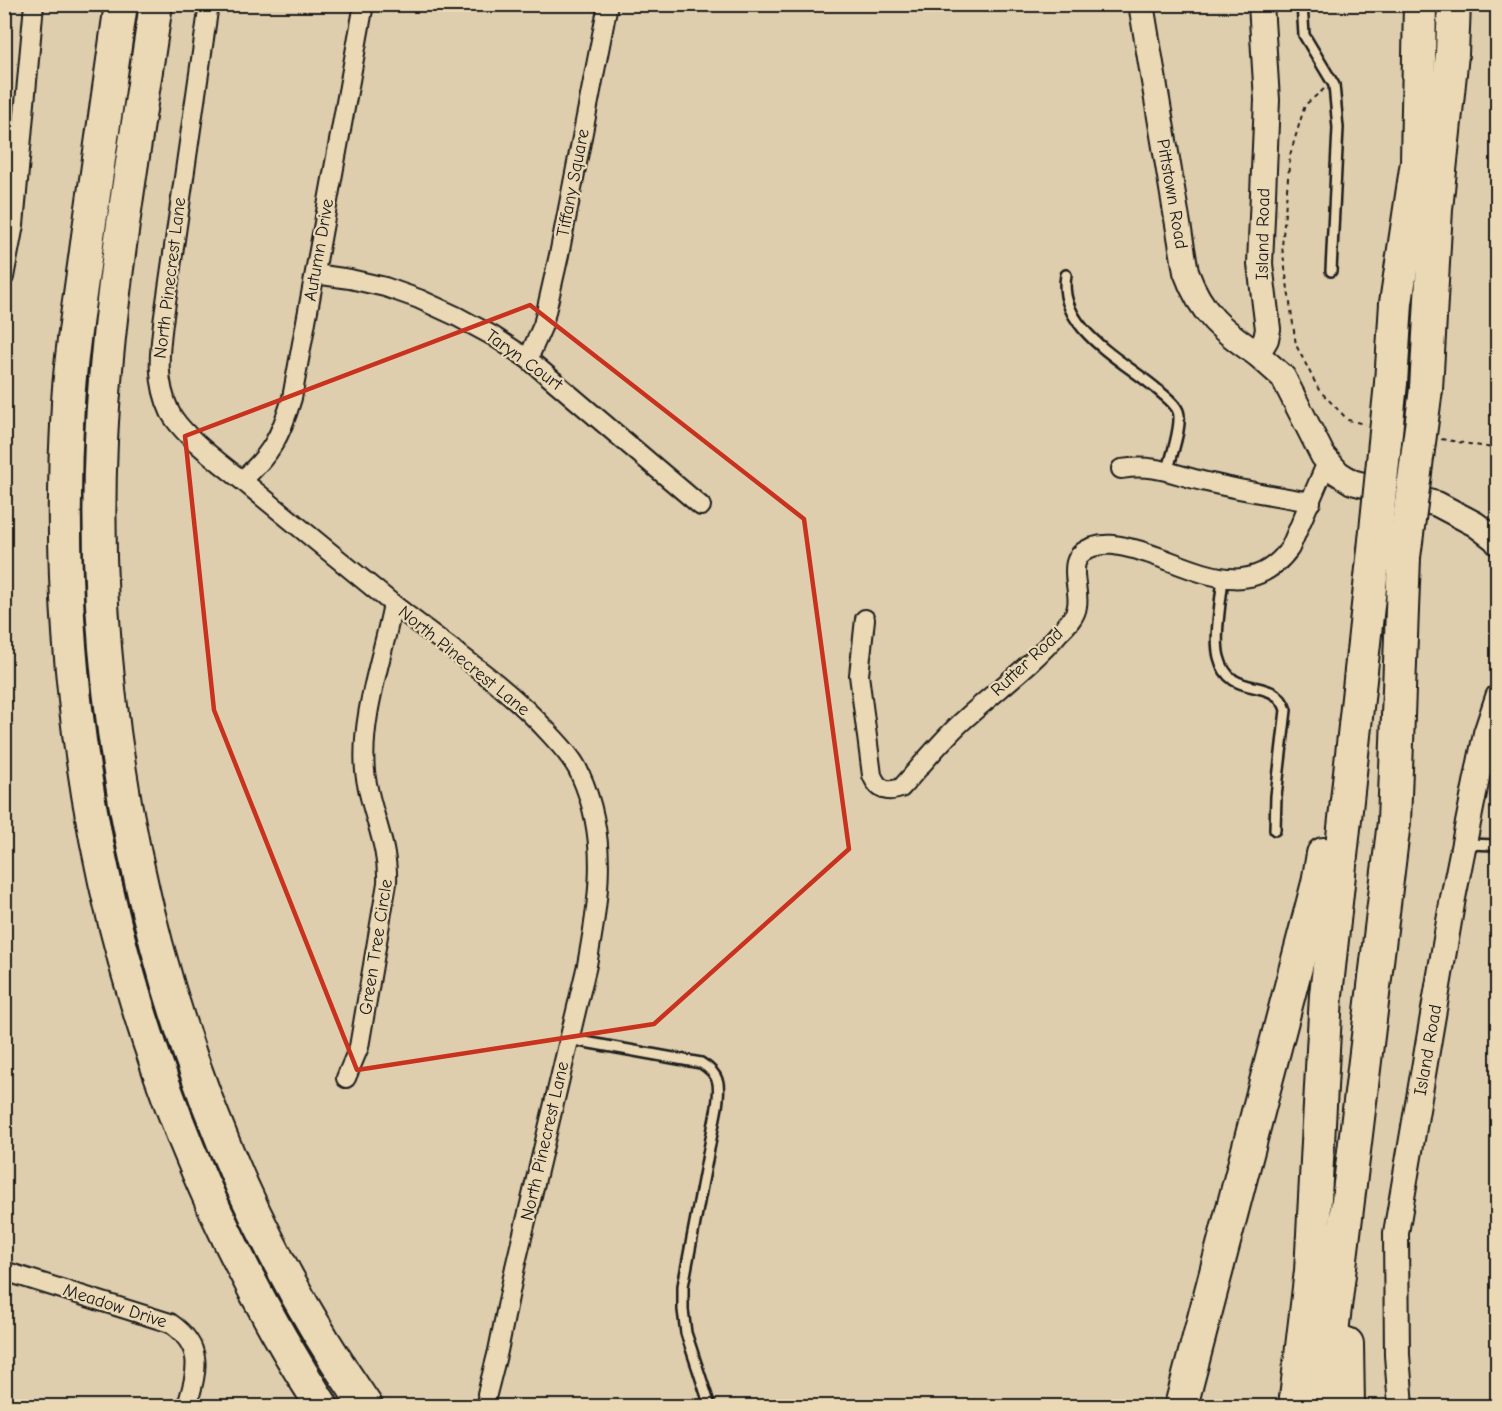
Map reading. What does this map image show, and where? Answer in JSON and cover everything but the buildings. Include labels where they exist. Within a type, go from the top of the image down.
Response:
[{"type":"highway","points":[[121,4],[73,348],[68,401],[65,470],[66,591],[69,655],[85,782],[115,927],[139,1011],[168,1092],[238,1260],[322,1407]]},
{"type":"highway","points":[[156,4],[118,268],[101,442],[101,575],[106,670],[117,759],[129,830],[152,925],[180,1024],[208,1102],[260,1223],[302,1305],[323,1342],[366,1407]]},
{"type":"highway","points":[[1295,1407],[1311,1271],[1326,995],[1391,382],[1396,303],[1417,162],[1420,4]]},
{"type":"highway","points":[[1323,1407],[1394,822],[1404,557],[1426,389],[1436,209],[1452,54],[1454,4]]},
{"type":"highway","points":[[1181,1407],[1318,883],[1361,667]]},
{"type":"highway","points":[[1345,1230],[1348,1407]]},
{"type":"street","points":[[4,277],[15,214],[34,4]]},
{"type":"street","name":"North Pinecrest Lane","points":[[208,4],[163,323],[159,364],[163,395],[175,420],[196,442],[393,604],[528,709],[558,742],[579,771],[588,792],[599,838],[599,879],[587,965],[487,1394]]},
{"type":"street","name":"Autumn Drive","points":[[242,480],[261,463],[276,440],[286,420],[292,398],[363,4]]},
{"type":"street","name":"Tiffany Square","points":[[528,359],[543,325],[559,255],[608,4]]},
{"type":"street","name":"Pittstown Road","points":[[1141,4],[1186,272],[1192,290],[1209,316],[1229,335],[1257,354]]},
{"type":"street","name":"Island Road","points":[[1261,4],[1267,110],[1260,264],[1269,330],[1279,353],[1283,377]]},
{"type":"street","name":"Taryn Court","points":[[315,274],[362,281],[419,299],[493,336],[528,359],[701,506]]},
{"type":"street","points":[[1269,330],[1257,354],[1283,377],[1328,462],[1338,473],[1352,482],[1437,504],[1474,524],[1495,539],[1497,543]]},
{"type":"street","name":"Rutter Road","points":[[866,620],[858,675],[872,775],[880,788],[892,791],[901,788],[964,719],[1016,675],[1075,614],[1077,607],[1074,571],[1084,551],[1105,544],[1117,545],[1146,552],[1198,572],[1223,578],[1244,579],[1258,576],[1282,560],[1290,548],[1328,462]]},
{"type":"street","points":[[1121,469],[1149,466],[1211,483],[1311,502]]},
{"type":"street","name":"Green Tree Circle","points":[[346,1078],[361,1038],[387,883],[387,858],[367,784],[365,751],[368,719],[393,604]]},
{"type":"street","name":"Island Road","points":[[1401,1407],[1397,1355],[1396,1233],[1464,844],[1486,733],[1497,697]]},
{"type":"street","name":"Meadow Drive","points":[[4,1271],[170,1323],[183,1331],[190,1341],[197,1362],[187,1407]]},
{"type":"lane","points":[[1302,4],[1304,34],[1334,85],[1338,128],[1331,271]]},
{"type":"lane","points":[[1066,275],[1065,294],[1074,317],[1097,342],[1152,385],[1174,404],[1178,411],[1180,420],[1168,470]]},
{"type":"lane","points":[[1223,578],[1217,645],[1223,668],[1229,676],[1245,686],[1270,690],[1279,695],[1286,710],[1276,796],[1275,830]]},
{"type":"lane","points":[[1464,844],[1497,845]]},
{"type":"lane","points":[[568,1039],[701,1063],[711,1069],[717,1077],[720,1087],[717,1107],[689,1248],[683,1298],[686,1333],[710,1407]]},
{"type":"path","points":[[1334,85],[1320,91],[1305,105],[1290,155],[1282,248],[1296,345],[1319,390],[1348,420]]},
{"type":"highlighted area","points":[[530,305],[804,519],[849,849],[654,1024],[357,1070],[214,710],[185,436]]}]
